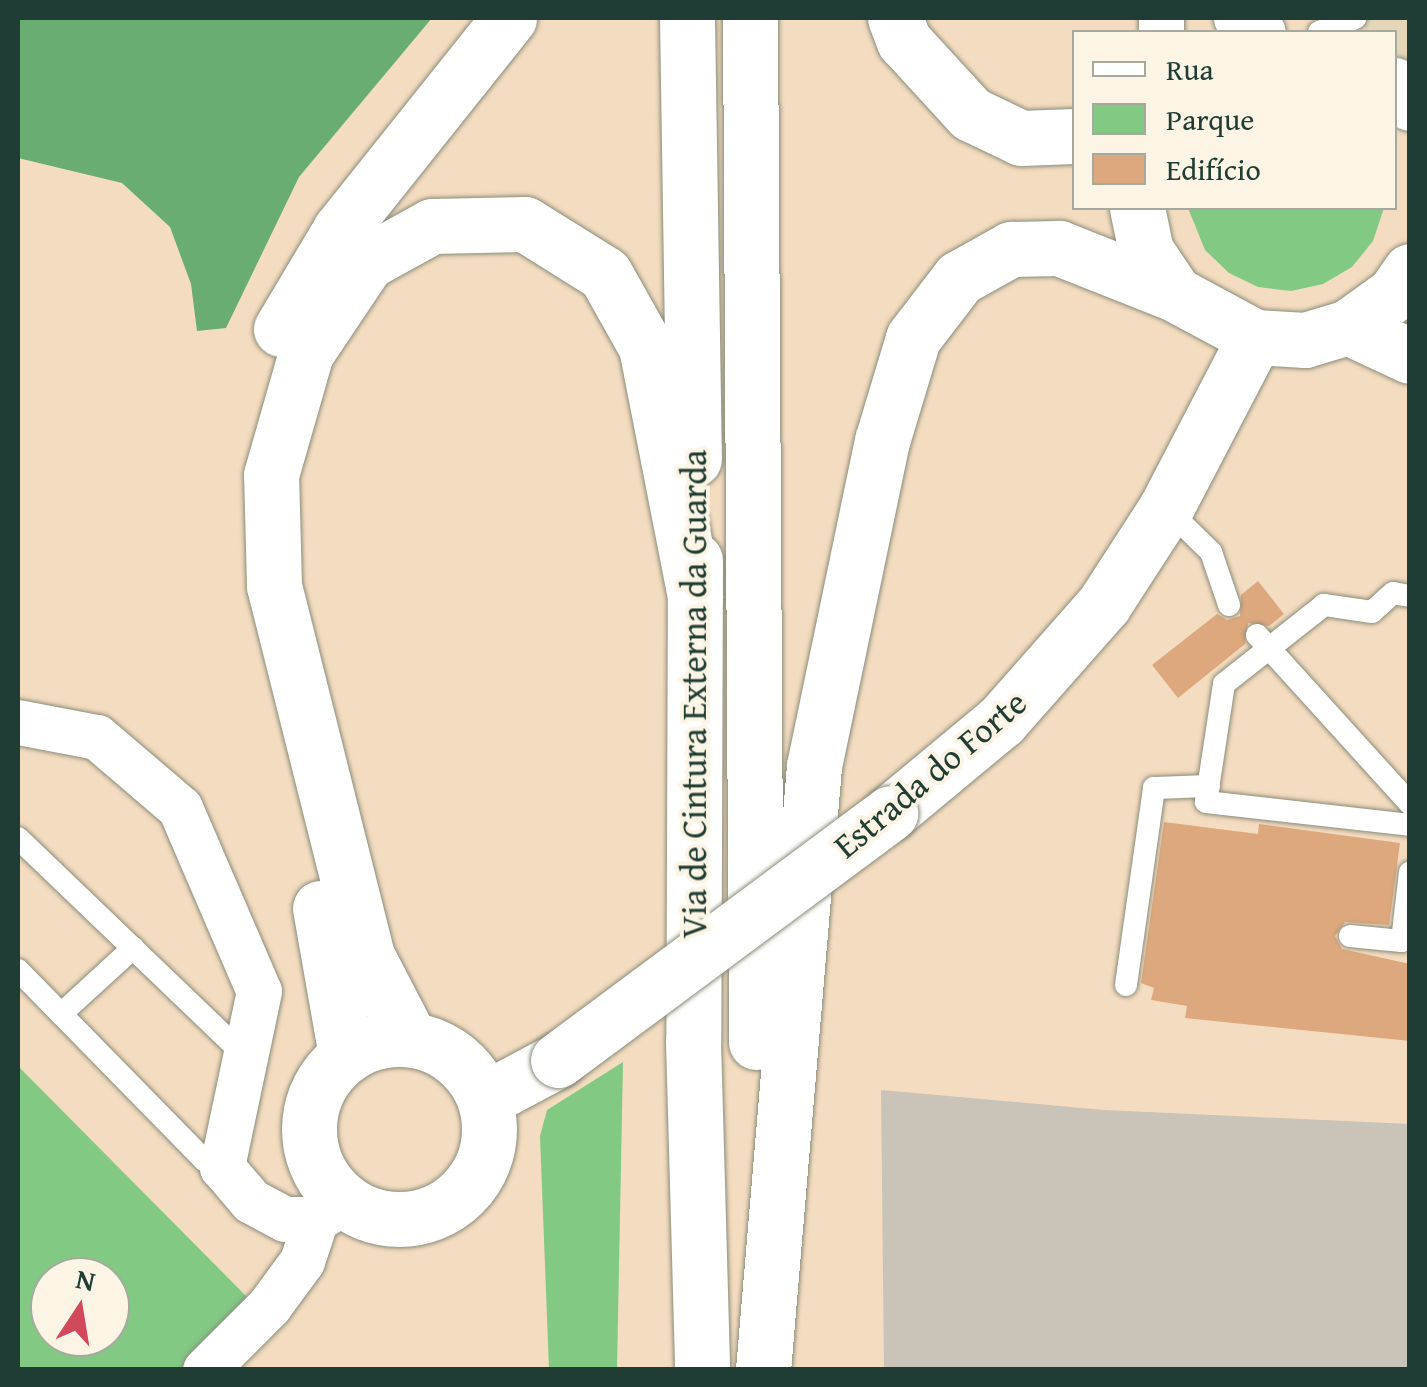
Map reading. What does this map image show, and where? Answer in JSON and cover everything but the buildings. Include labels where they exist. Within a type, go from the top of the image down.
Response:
[{"type":"main road","points":[[346,1056],[335,970],[240,582],[237,476],[276,337],[340,230],[510,18]]},
{"type":"main road","name":"Via de Cintura Externa da Guarda","points":[[687,18],[696,596],[693,1041],[702,1370]]},
{"type":"main road","name":"Via de Cintura Externa da Guarda","points":[[750,18],[762,1370]]},
{"type":"main road","points":[[895,18],[904,40],[971,114],[1021,138],[1072,136]]},
{"type":"main road","points":[[1137,210],[1146,250],[1175,294]]},
{"type":"main road","points":[[410,1040],[367,956],[274,586],[271,476],[281,440],[306,354],[367,262],[432,226],[525,224],[605,274],[646,346],[696,596]]},
{"type":"main road","points":[[762,1370],[814,766],[882,441],[913,338],[959,278],[1012,249],[1060,248],[1175,294],[1255,337],[1305,340],[1348,327],[1394,294],[1410,271]]},
{"type":"main road","points":[[1348,327],[1410,356]]},
{"type":"main road","name":"Estrada do Forte","points":[[485,1100],[558,1060],[890,813],[1002,722],[1050,672],[1166,508],[1255,337]]},
{"type":"main road","points":[[410,1040],[456,1059],[485,1100],[486,1157],[452,1203],[398,1220],[330,1210],[312,1155],[308,1128],[313,1100],[346,1056],[376,1042],[410,1040]]},
{"type":"street","points":[[1236,18],[1259,30]]},
{"type":"street","points":[[18,722],[97,737],[180,808],[259,991],[248,1059],[225,1133],[222,1166],[251,1201],[285,1219],[330,1210]]},
{"type":"street","points":[[205,1370],[269,1306],[302,1262],[330,1210]]},
{"type":"lane","points":[[1323,30],[1356,18]]},
{"type":"lane","points":[[1166,508],[1211,552],[1229,604]]},
{"type":"lane","points":[[1410,596],[1393,593],[1372,612],[1324,605],[1264,643],[1224,684],[1206,802],[1410,825]]},
{"type":"lane","points":[[1264,643],[1410,804]]},
{"type":"lane","points":[[1126,985],[1154,788],[1209,786]]},
{"type":"lane","points":[[18,838],[248,1059]]},
{"type":"lane","points":[[1350,936],[1402,941],[1410,872]]},
{"type":"lane","points":[[61,1014],[132,948]]},
{"type":"lane","points":[[18,970],[204,1160],[222,1166]]},
{"type":"shaded area","points":[[1357,18],[1409,18],[1409,65],[1397,56],[1397,30],[1366,30]]},
{"type":"shaded area","points":[[881,1090],[1104,1110],[1409,1124],[1409,1369],[884,1369]]},
{"type":"green space","points":[[18,18],[432,18],[299,177],[226,328],[197,331],[191,284],[170,227],[122,183],[18,158]]},
{"type":"green space","points":[[1189,210],[1383,210],[1373,241],[1352,267],[1323,284],[1291,291],[1258,287],[1229,273],[1205,250]]},
{"type":"green space","points":[[623,1062],[617,1369],[549,1369],[540,1136],[547,1110]]},
{"type":"green space","points":[[18,1066],[253,1303],[182,1369],[18,1369]]}]
